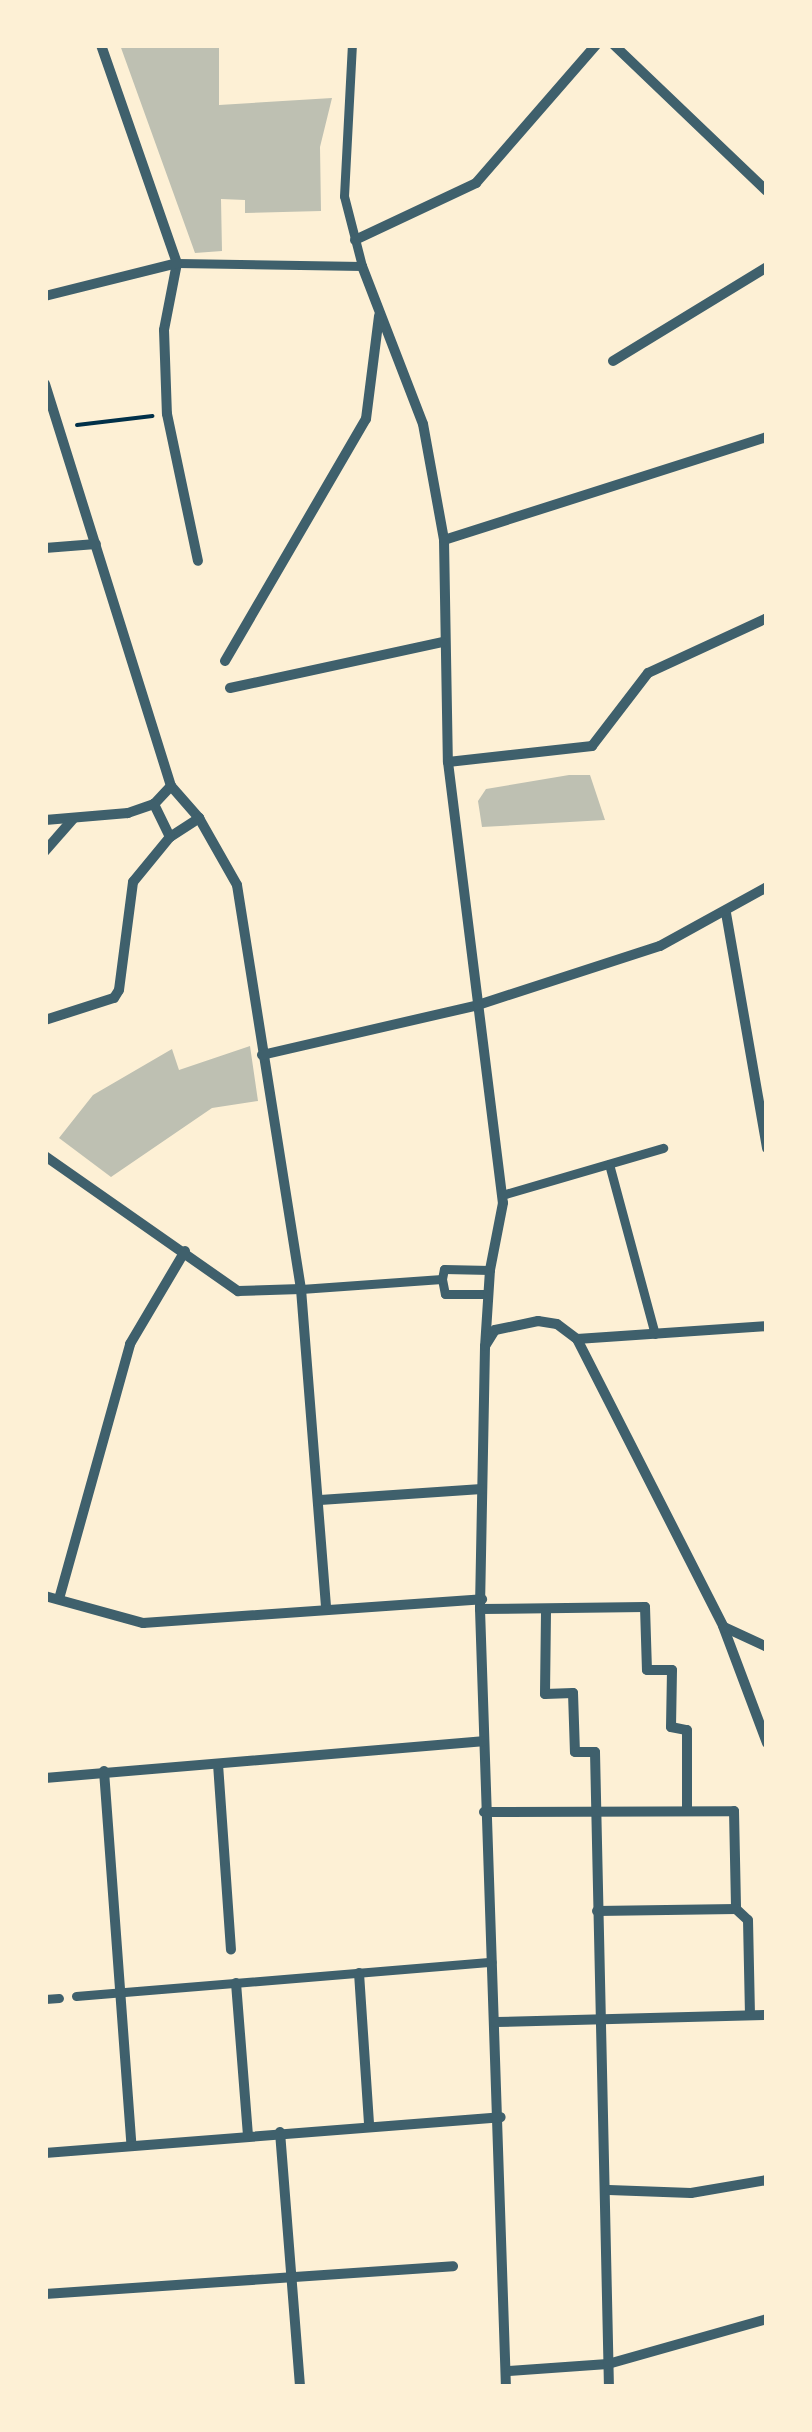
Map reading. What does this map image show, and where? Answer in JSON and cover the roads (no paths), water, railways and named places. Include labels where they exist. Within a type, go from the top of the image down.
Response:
[{"type":"street","points":[[101,45],[177,263],[164,330],[166,414],[198,561]]},
{"type":"street","points":[[352,45],[344,196],[362,266],[423,424],[444,540],[442,642],[448,762],[502,1195],[490,1270],[485,1347],[481,1604],[484,1812],[501,2117],[509,2371],[504,2387]]},
{"type":"street","points":[[355,240],[476,183],[596,45]]},
{"type":"street","points":[[614,45],[767,191]]},
{"type":"street","points":[[45,296],[177,263],[362,266]]},
{"type":"street","points":[[613,361],[767,267]]},
{"type":"street","points":[[225,661],[366,419],[380,310]]},
{"type":"street","points":[[45,384],[171,786],[199,818],[237,885],[301,1289],[326,1608]]},
{"type":"street","points":[[444,540],[767,437]]},
{"type":"street","points":[[45,548],[96,544]]},
{"type":"street","points":[[448,762],[592,746],[648,672],[767,618]]},
{"type":"street","points":[[230,688],[442,642]]},
{"type":"street","points":[[45,820],[73,819],[154,804],[171,786]]},
{"type":"street","points":[[154,804],[170,838]]},
{"type":"street","points":[[45,1020],[114,998],[134,882],[170,838],[199,818]]},
{"type":"street","points":[[45,851],[73,819]]},
{"type":"street","points":[[262,1055],[478,1006],[660,946],[726,914],[767,887]]},
{"type":"street","points":[[726,914],[767,1148]]},
{"type":"street","points":[[502,1195],[663,1148]]},
{"type":"street","points":[[45,1156],[238,1291],[442,1279]]},
{"type":"street","points":[[609,1164],[655,1334]]},
{"type":"street","points":[[59,1600],[130,1344],[185,1251]]},
{"type":"street","points":[[488,1294],[445,1294],[442,1279],[444,1270],[490,1270]]},
{"type":"street","points":[[485,1347],[495,1330],[516,1323],[557,1324],[577,1338],[723,1626],[767,1743]]},
{"type":"street","points":[[577,1338],[767,1326]]},
{"type":"street","points":[[320,1500],[482,1489]]},
{"type":"street","points":[[45,1596],[143,1623],[326,1608],[481,1604],[546,1612],[646,1608],[647,1670],[672,1670],[672,1728],[686,1730],[686,1810]]},
{"type":"street","points":[[546,1612],[545,1694],[573,1693],[574,1752],[595,1752],[597,1910],[606,2021],[609,2387]]},
{"type":"street","points":[[723,1626],[767,1648]]},
{"type":"street","points":[[45,1778],[482,1740]]},
{"type":"street","points":[[218,1764],[231,1950]]},
{"type":"street","points":[[104,1771],[131,2143]]},
{"type":"street","points":[[484,1812],[734,1810],[736,1909]]},
{"type":"street","points":[[597,1910],[736,1909],[748,1920],[750,2015]]},
{"type":"street","points":[[76,1996],[492,1962]]},
{"type":"street","points":[[359,1973],[369,2124]]},
{"type":"street","points":[[236,1983],[248,2134]]},
{"type":"street","points":[[45,1999],[59,1998]]},
{"type":"street","points":[[496,2022],[767,2015]]},
{"type":"street","points":[[45,2153],[369,2124],[501,2117]]},
{"type":"street","points":[[280,2132],[300,2387]]},
{"type":"street","points":[[609,2190],[691,2192],[767,2180]]},
{"type":"street","points":[[45,2294],[452,2266]]},
{"type":"street","points":[[509,2371],[608,2364],[767,2319]]}]
